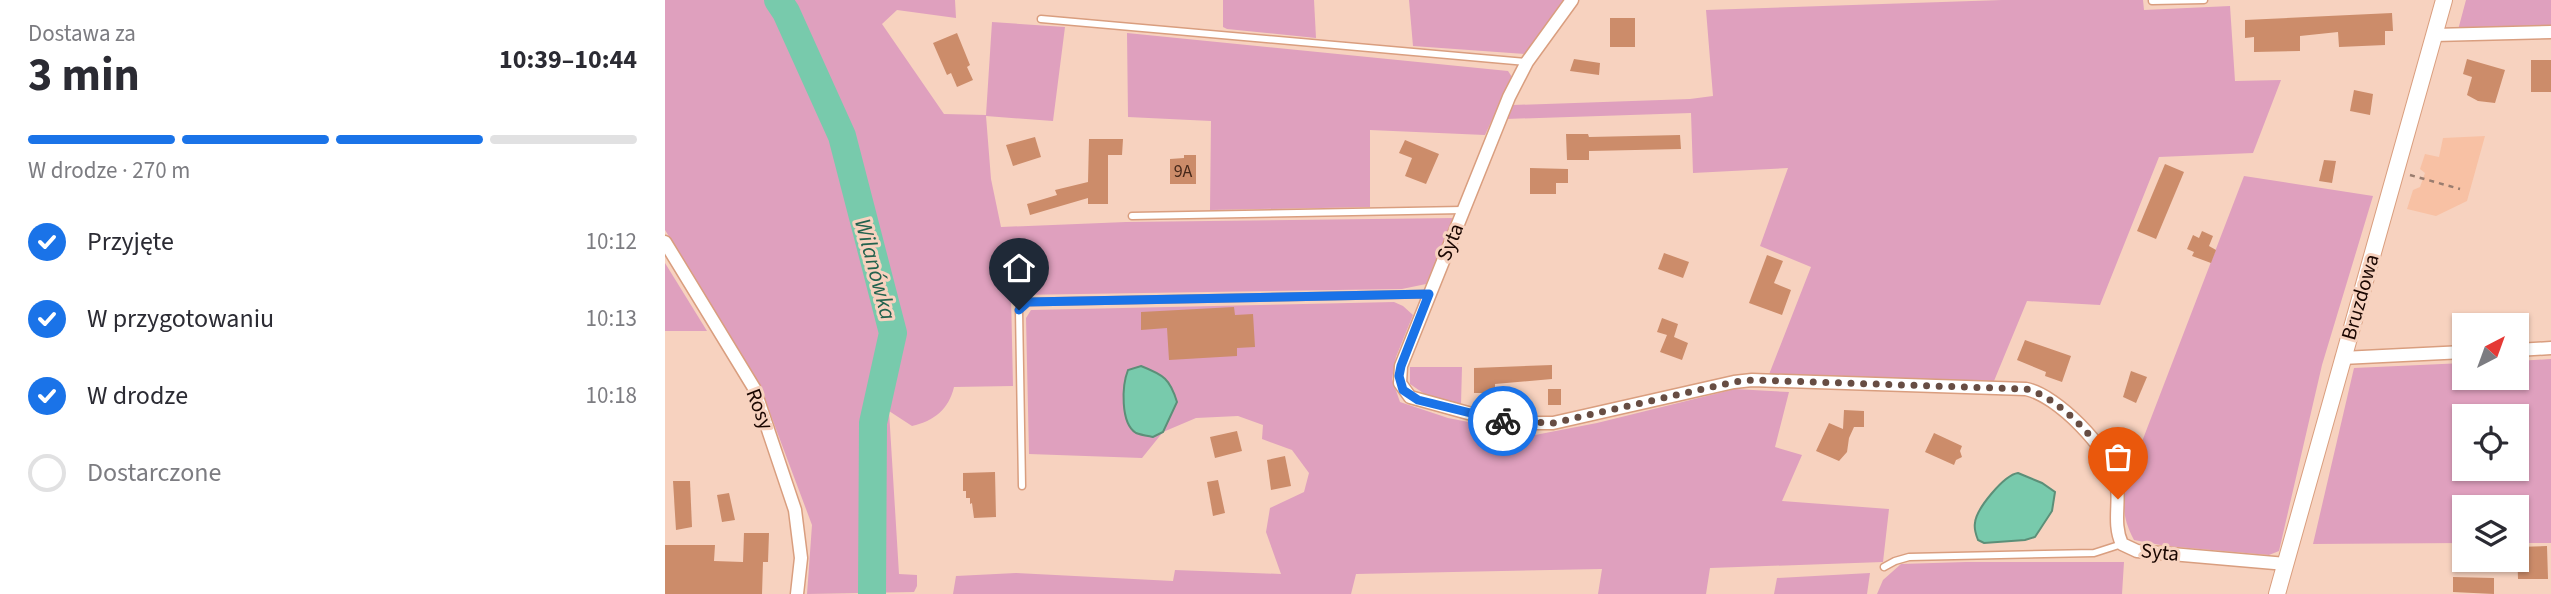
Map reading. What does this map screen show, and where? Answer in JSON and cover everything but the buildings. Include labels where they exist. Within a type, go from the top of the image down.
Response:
[{"type":"street","name":"Syta","points":[[1572,0],[1527,62],[1495,128],[1401,366],[1399,376],[1403,390],[1418,400],[1512,423],[1553,423],[1752,380],[2026,389],[2041,393],[2066,411],[2088,435],[2113,471],[2117,490],[2116,525],[2122,544],[2137,551],[2285,564]]},
{"type":"street","name":"Bruzdowa","points":[[2277,594],[2444,0]]},
{"type":"street","points":[[2434,35],[2551,32]]},
{"type":"street","name":"Rosy","points":[[665,242],[754,388],[795,510],[801,558],[797,594]]},
{"type":"street","points":[[2529,349],[2551,348]]},
{"type":"street","points":[[2342,358],[2452,353]]},
{"type":"lane","points":[[2152,1],[2204,0]]},
{"type":"lane","points":[[1041,19],[1527,62]]},
{"type":"lane","points":[[1132,216],[1463,211]]},
{"type":"lane","points":[[1021,486],[1019,310],[1028,302],[1429,294]]},
{"type":"lane","points":[[1884,567],[1909,557],[2094,553],[2122,544]]},
{"type":"path","points":[[2423,179],[2461,190]]},
{"type":"shaded area","points":[[665,0],[955,0],[956,18],[897,10],[882,24],[944,114],[986,115],[992,22],[1065,27],[1053,121],[986,116],[991,179],[1001,227],[1126,222],[1455,218],[1426,284],[1402,289],[1011,295],[1013,386],[954,387],[948,402],[939,413],[912,426],[889,411],[899,574],[917,575],[914,592],[807,594],[812,525],[758,381],[665,230]]},
{"type":"shaded area","points":[[1223,0],[1314,0],[1316,38],[1227,29],[1223,27]]},
{"type":"shaded area","points":[[1409,0],[1567,0],[1525,54],[1413,46]]},
{"type":"shaded area","points":[[2002,0],[2143,0],[2144,10],[2230,6],[2235,81],[2281,80],[2253,153],[2159,157],[2100,305],[2027,301],[1994,381],[1768,377],[1811,267],[1760,246],[1788,168],[1693,173],[1691,113],[1506,119],[1513,105],[1713,96],[1706,10]]},
{"type":"shaded area","points":[[2466,0],[2551,0],[2551,26],[2458,30]]},
{"type":"shaded area","points":[[1127,33],[1508,71],[1512,77],[1485,135],[1370,130],[1370,207],[1210,210],[1211,121],[1128,117]]},
{"type":"shaded area","points":[[2485,136],[2467,201],[2436,216],[2407,209],[2413,190],[2420,187],[2425,173],[2420,169],[2425,154],[2439,157],[2443,138]]},
{"type":"shaded area","points":[[2244,176],[2373,196],[2322,365],[2279,551],[2269,555],[2166,546],[2134,540],[2124,510],[2128,478]]},
{"type":"shaded area","points":[[665,263],[707,331],[665,331]]},
{"type":"shaded area","points":[[1394,302],[1413,315],[1396,357],[1392,379],[1400,402],[1448,418],[1535,435],[1597,423],[1735,389],[1789,392],[1775,447],[1802,455],[1782,501],[1889,509],[1883,562],[1710,568],[1706,594],[1598,594],[1602,569],[1356,574],[1351,594],[953,594],[956,576],[1016,573],[1173,581],[1175,570],[1281,574],[1266,532],[1270,508],[1304,492],[1309,473],[1292,450],[1262,439],[1263,425],[1238,416],[1196,418],[1163,432],[1142,458],[1029,454],[1026,318],[1031,310]],"holes":[[[1141,366],[1165,379],[1177,402],[1163,432],[1127,421],[1125,377]]]},
{"type":"shaded area","points":[[2551,359],[2551,543],[2529,543],[2529,495],[2452,495],[2452,543],[2313,544],[2354,368],[2452,364],[2452,390],[2529,390],[2529,360]]},
{"type":"shaded area","points":[[1141,366],[1165,379],[1177,402],[1163,432],[1153,437],[1136,433],[1127,421],[1125,413],[1124,385],[1128,370]]},
{"type":"shaded area","points":[[1410,367],[1462,367],[1461,404],[1426,395],[1410,384]]},
{"type":"shaded area","points":[[2018,473],[2055,492],[2052,511],[2035,537],[1984,543],[1978,540],[1975,525],[1980,510],[1999,486]]},
{"type":"shaded area","points":[[2124,562],[2122,594],[1877,594],[1883,580],[1901,564]]},
{"type":"shaded area","points":[[1870,573],[1867,594],[1774,594],[1777,578]]},
{"type":"waterway","name":"Wilanówka","points":[[778,0],[786,12],[842,136],[893,333],[873,423],[872,594]]},
{"type":"way so far","points":[[1503,421],[1553,423],[1752,380],[2026,389],[2050,399],[2066,411],[2088,435],[2113,471],[2118,499]]},
{"type":"route","points":[[1019,310],[1028,302],[1429,294],[1401,366],[1399,376],[1403,390],[1418,400],[1503,421]]}]
